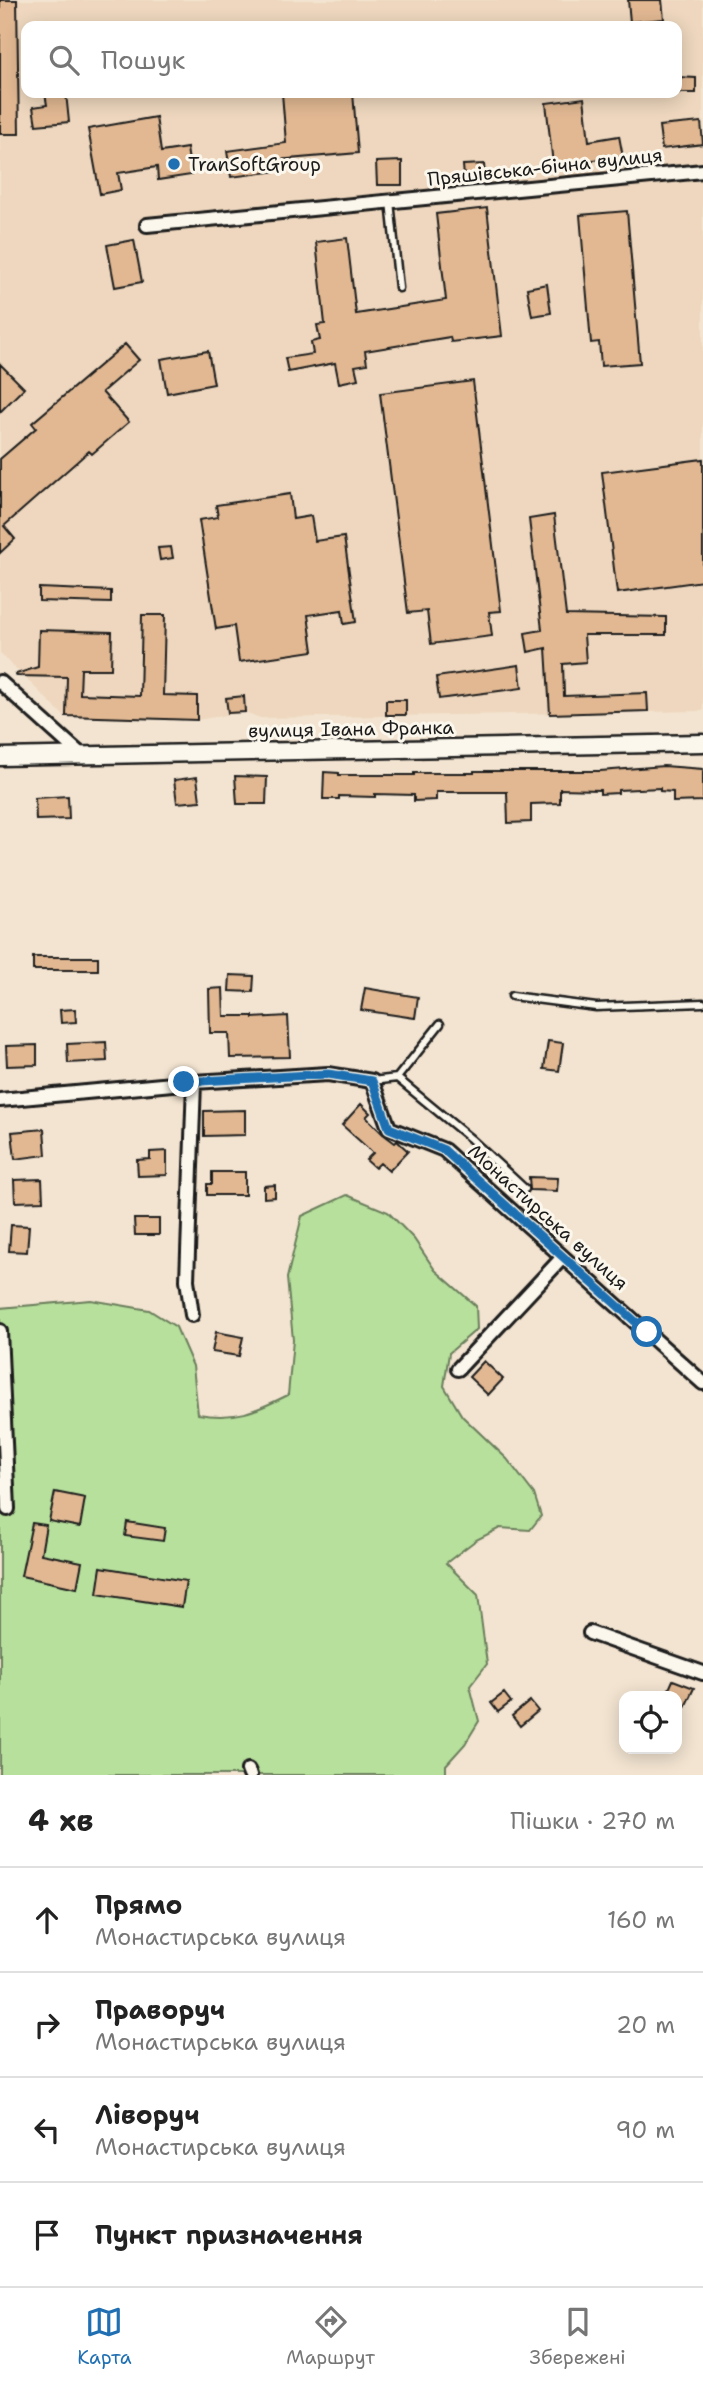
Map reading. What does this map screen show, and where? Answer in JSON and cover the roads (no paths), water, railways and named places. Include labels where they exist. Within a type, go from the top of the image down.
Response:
[{"type":"street","name":"Пряшівська-бічна вулиця","points":[[146,225],[703,171]]},
{"type":"street","points":[[0,682],[80,754]]},
{"type":"street","name":"вулиця Івана Франка","points":[[0,757],[703,743]]},
{"type":"street","points":[[0,1100],[194,1082],[328,1074],[372,1081]]},
{"type":"street","name":"Монастирська вулиця","points":[[372,1081],[389,1128],[444,1150],[703,1383]]},
{"type":"street","points":[[192,1315],[187,1280],[194,1082]]},
{"type":"street","points":[[458,1369],[563,1256]]},
{"type":"street","points":[[0,1331],[8,1509]]},
{"type":"street","points":[[590,1633],[703,1673]]},
{"type":"lane","points":[[390,201],[399,288]]},
{"type":"lane","points":[[512,996],[596,1007],[703,1003]]},
{"type":"lane","points":[[372,1081],[397,1077],[440,1024]]},
{"type":"lane","points":[[397,1077],[525,1189]]},
{"type":"place","name":"TranSoftGroup","points":[[174,164]]}]
